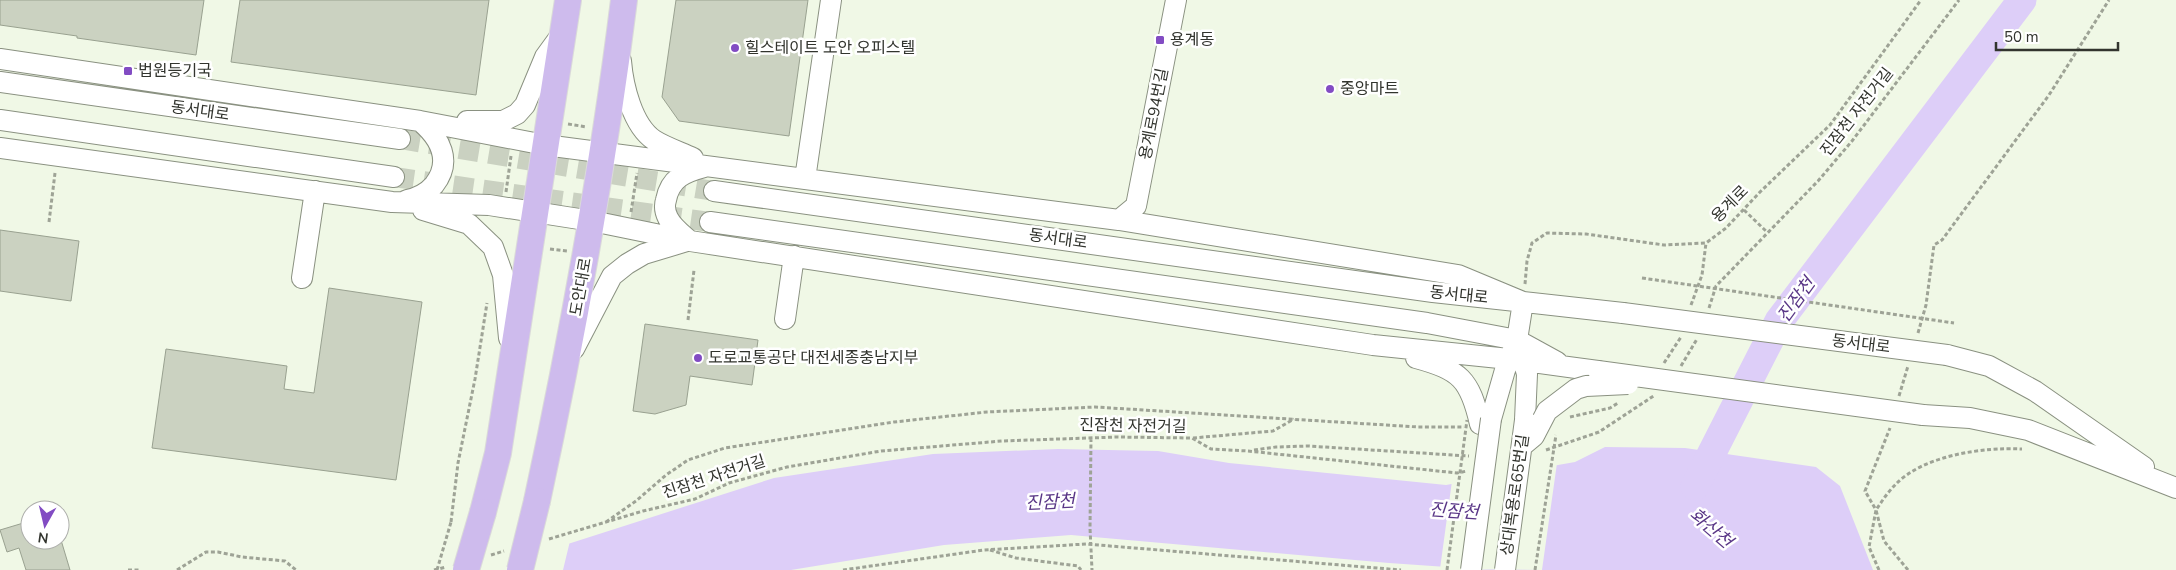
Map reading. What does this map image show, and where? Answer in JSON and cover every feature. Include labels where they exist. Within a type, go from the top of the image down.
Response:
[{"type":"main road","points":[[459,568],[483,512],[498,453],[568,0]]},
{"type":"main road","name":"도안대로","points":[[514,560],[537,501],[566,367],[592,221],[624,0]]},
{"type":"street","points":[[805,179],[831,0]]},
{"type":"street","name":"용계로94번길","points":[[1119,220],[1136,206],[1176,0]]},
{"type":"street","points":[[420,120],[503,121],[517,114],[525,104],[546,57],[563,32]]},
{"type":"street","points":[[620,36],[623,75],[634,116],[652,139],[708,166]]},
{"type":"street","points":[[0,59],[420,120],[514,139],[547,133],[604,141],[639,157],[1119,220],[1458,275],[1523,302]]},
{"type":"street","name":"동서대로","points":[[0,82],[400,139]]},
{"type":"street","points":[[0,120],[394,177]]},
{"type":"street","points":[[392,202],[415,198],[430,190],[439,178],[444,164],[443,153],[431,130],[420,120]]},
{"type":"street","points":[[0,148],[392,202],[504,208],[534,212],[690,240],[1373,345],[1434,362],[1452,371],[1468,386],[1476,406],[1480,426]]},
{"type":"street","points":[[690,240],[676,229],[668,218],[664,207],[666,197],[669,187],[676,178],[689,171],[708,166]]},
{"type":"street","points":[[302,278],[315,191]]},
{"type":"street","name":"동서대로","points":[[714,191],[1432,292],[1623,313],[1947,355],[1989,366],[2035,390],[2173,487]]},
{"type":"street","points":[[392,202],[469,224],[492,247],[503,275],[512,369]]},
{"type":"street","name":"동서대로","points":[[710,222],[1427,323],[1517,340],[1565,366]]},
{"type":"street","points":[[566,367],[612,276],[644,254],[690,240]]},
{"type":"street","points":[[785,319],[794,256]]},
{"type":"street","name":"상대복용로65번길","points":[[1471,570],[1480,426],[1517,360],[1517,340],[1523,302]]},
{"type":"street","name":"동서대로","points":[[1373,345],[1565,366],[1923,415],[1970,418],[2028,430],[2173,487]]},
{"type":"street","name":"상대복용로65번길","points":[[1505,570],[1530,449],[1525,420],[1527,374],[1517,360]]},
{"type":"street","points":[[1530,449],[1534,436],[1547,411],[1576,389],[1586,386],[1660,379]]},
{"type":"path","name":"용계로","points":[[1523,302],[1527,261],[1532,243],[1547,233],[1586,234],[1664,245],[1706,243],[1726,228],[1830,125],[1921,0]]},
{"type":"path","name":"진잠천 자전거길","points":[[1707,314],[1716,286],[1818,181],[1959,0]]},
{"type":"path","points":[[1918,333],[1926,305],[1934,245],[1942,240],[2049,95],[2109,0]]},
{"type":"path","points":[[547,133],[604,141]]},
{"type":"path","points":[[504,208],[514,139]]},
{"type":"path","points":[[629,228],[639,157]]},
{"type":"path","points":[[49,222],[56,168]]},
{"type":"path","points":[[1744,210],[1767,232]]},
{"type":"path","points":[[1688,313],[1702,275],[1706,243]]},
{"type":"path","points":[[529,246],[586,254]]},
{"type":"path","points":[[688,320],[694,270]]},
{"type":"path","points":[[1642,278],[1954,323]]},
{"type":"path","points":[[459,568],[436,570],[451,522],[458,463],[475,379],[488,294]]},
{"type":"path","points":[[1679,369],[1700,333]]},
{"type":"path","points":[[1530,449],[1599,432],[1660,379],[1681,335]]},
{"type":"path","points":[[1898,400],[1909,362]]},
{"type":"path","points":[[1565,418],[1610,408],[1626,398]]},
{"type":"path","points":[[604,524],[688,460],[725,448],[894,422],[987,412],[1094,407],[1418,426],[1480,426],[1447,570]]},
{"type":"path","points":[[1192,438],[1273,431],[1294,419]]},
{"type":"path","points":[[1892,419],[1865,491],[1876,510],[1884,541],[1908,570]]},
{"type":"path","points":[[1535,570],[1557,427]]},
{"type":"path","points":[[1091,438],[1090,544],[1092,570]]},
{"type":"path","name":"진잠천 자전거길","points":[[544,540],[695,499],[729,482],[787,468],[872,452],[1002,440],[1192,438],[1211,450],[1248,451],[1457,473],[1470,471]]},
{"type":"path","points":[[1248,451],[1276,446],[1308,446],[1470,456]]},
{"type":"path","points":[[1879,570],[1869,547],[1876,510],[1895,484],[1922,465],[1977,450],[1999,448],[2028,449]]},
{"type":"path","points":[[843,570],[988,550],[1090,544],[1401,570]]},
{"type":"path","points":[[988,550],[1016,558],[1078,566],[1081,570]]},
{"type":"path","points":[[177,570],[206,552],[285,561],[296,570]]},
{"type":"path","points":[[490,555],[514,560]]},
{"type":"path","points":[[128,570],[139,570]]},
{"type":"water","name":"화산천","points":[[1605,447],[1685,448],[1816,467],[1840,486],[1873,570],[1490,570],[1071,535],[944,545],[791,570],[465,570],[571,543],[774,478],[933,454],[1058,449],[1158,451],[1229,463],[1446,485],[1575,462]]},
{"type":"pier","points":[[1557,463],[1542,570],[1440,569],[1452,481]]},
{"type":"pier","points":[[570,541],[563,570],[462,570],[464,568]]},
{"type":"building","points":[[0,0],[204,0],[196,55],[0,25]]},
{"type":"building","points":[[240,0],[489,0],[476,95],[231,62]]},
{"type":"building","name":"힐스테이트 도안 오피스텔","points":[[676,0],[808,0],[789,136],[679,121],[662,97]]},
{"type":"building","points":[[0,230],[79,241],[71,301],[0,291]]},
{"type":"building","points":[[329,288],[422,302],[396,480],[152,448],[166,349],[287,366],[284,389],[314,393]]},
{"type":"building","name":"도로교통공단 대전세종충남지부","points":[[645,324],[758,340],[752,385],[690,376],[686,405],[655,414],[633,411]]},
{"type":"building","points":[[20,524],[20,550],[64,550],[70,570],[26,570],[19,548],[7,552],[0,530]]},
{"type":"waterway","name":"진잠천","points":[[1695,486],[1779,321],[2022,0]]},
{"type":"tunnel","points":[[400,139],[714,191]]},
{"type":"tunnel","points":[[394,177],[710,222]]},
{"type":"place","name":"용계동","points":[[1160,40]]},
{"type":"place","name":"힐스테이트 도안 오피스텔","points":[[735,48]]},
{"type":"place","name":"법원등기국","points":[[128,71]]},
{"type":"place","name":"중앙마트","points":[[1330,89]]},
{"type":"place","name":"도로교통공단 대전세종충남지부","points":[[698,358]]}]
